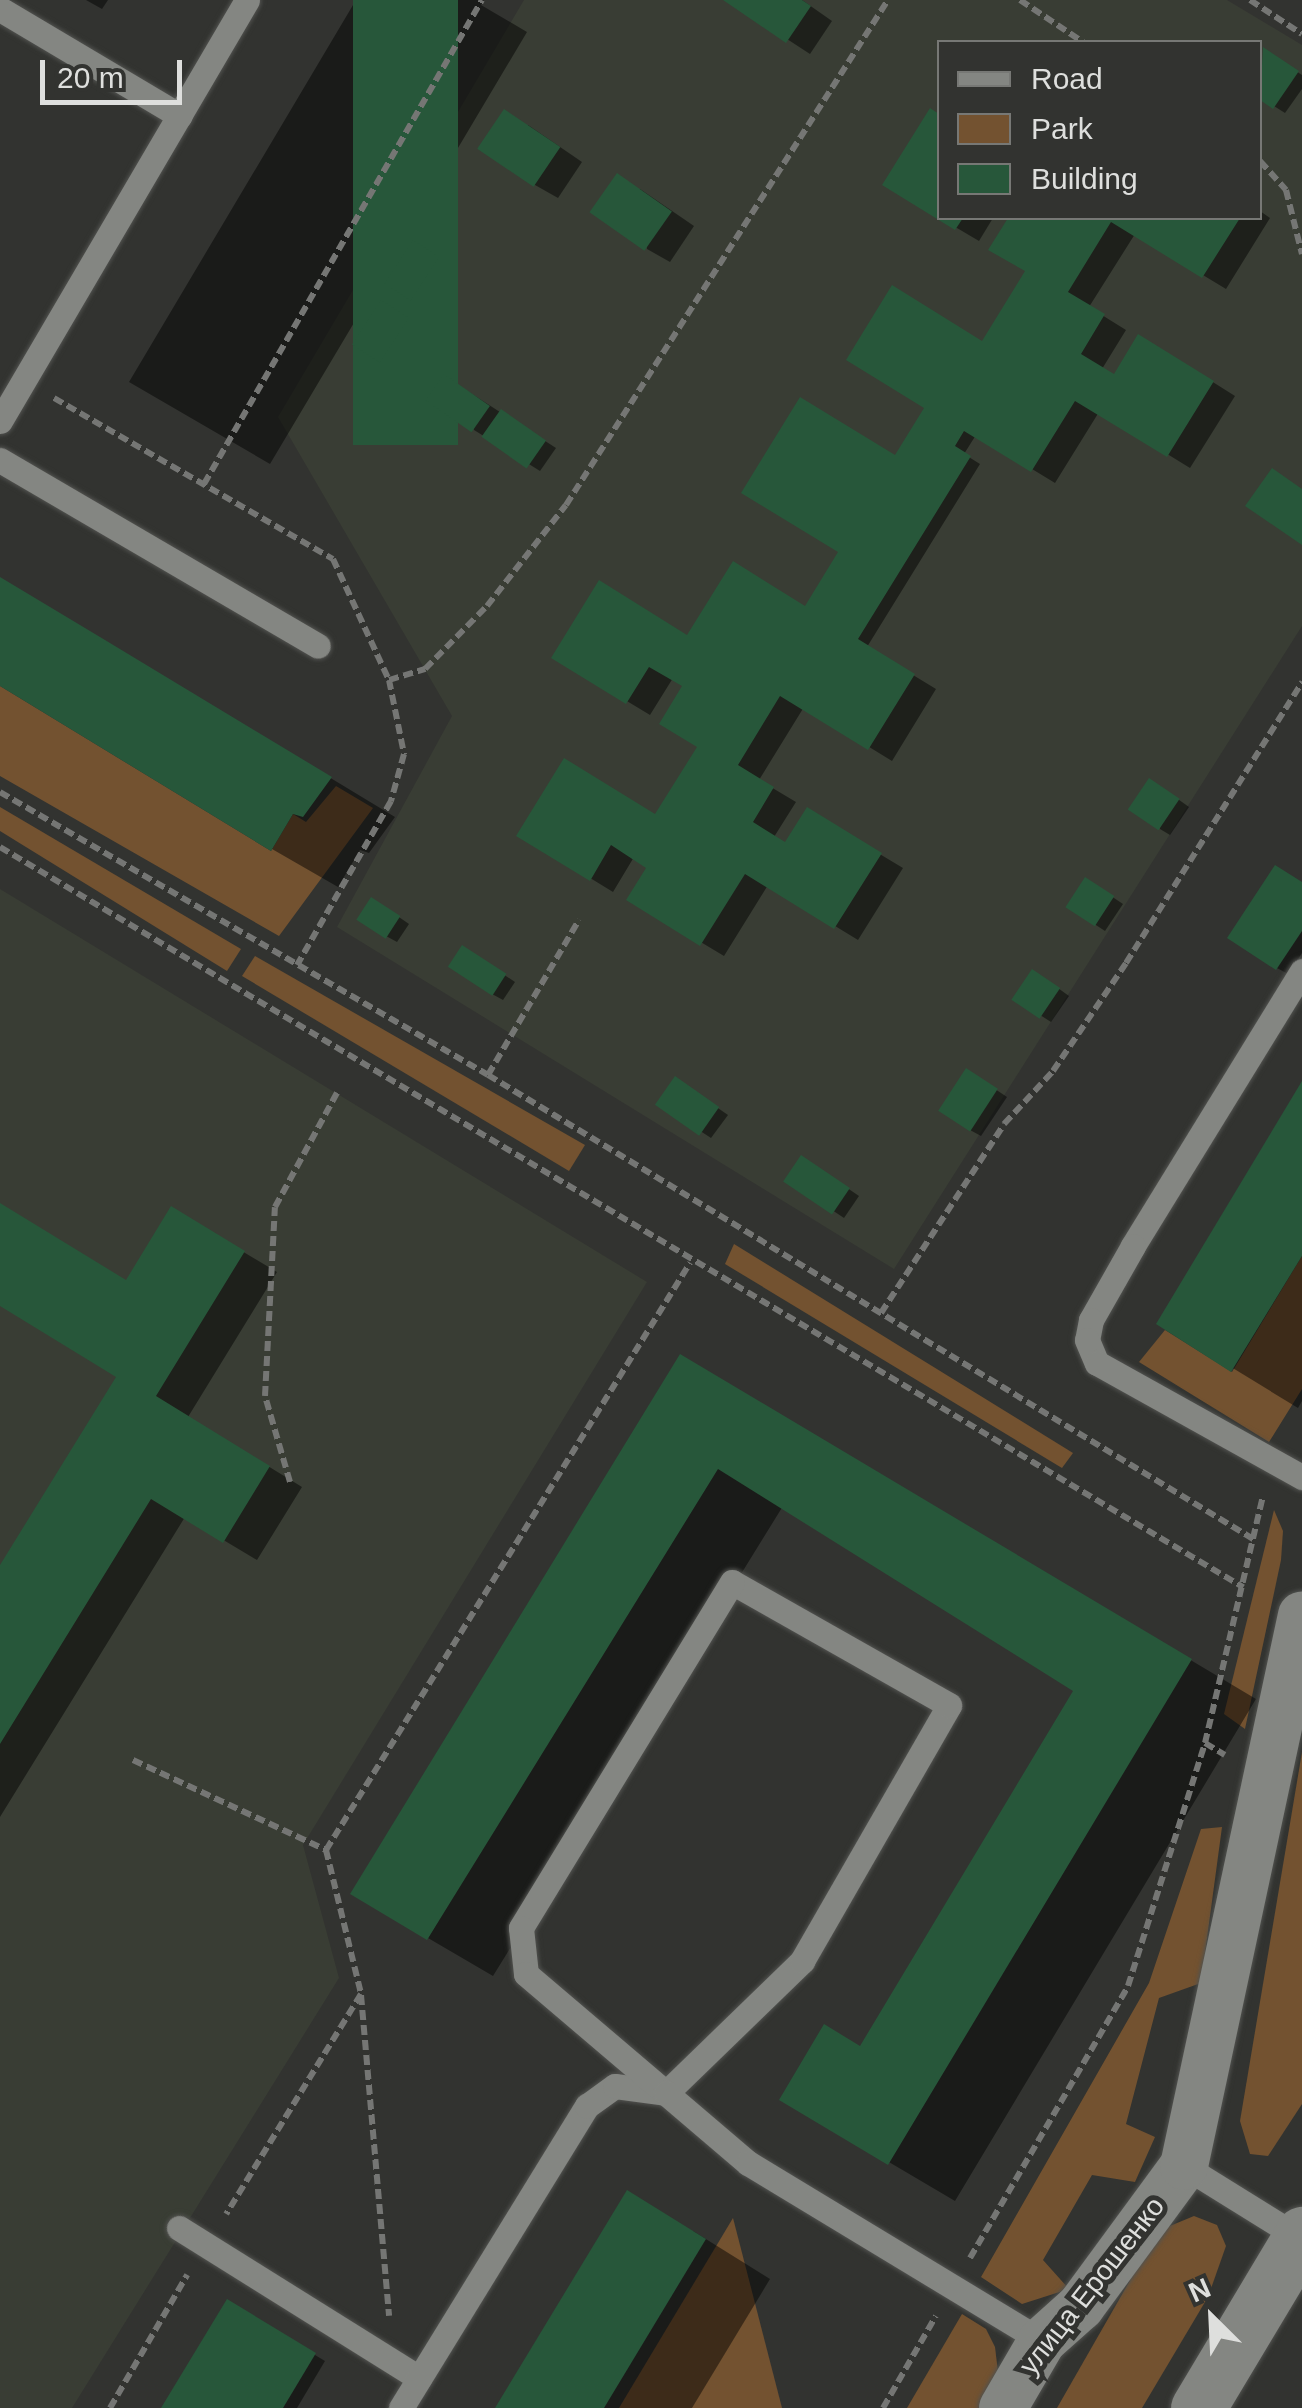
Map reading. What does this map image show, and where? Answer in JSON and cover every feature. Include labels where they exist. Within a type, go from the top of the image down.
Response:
[{"type":"main road","points":[[1198,2408],[1301,2236]]},
{"type":"street","points":[[1184,2166],[1302,1615]]},
{"type":"street","name":"улица Ерошенко","points":[[1003,2408],[1042,2341],[1081,2306],[1184,2166]]},
{"type":"lane","points":[[0,421],[247,0]]},
{"type":"lane","points":[[0,8],[180,116]]},
{"type":"lane","points":[[0,460],[318,646]]},
{"type":"lane","points":[[1302,971],[1133,1246],[1091,1320],[1087,1340],[1097,1362],[1302,1478]]},
{"type":"lane","points":[[666,2093],[802,1961],[949,1705],[732,1582],[521,1928],[526,1974],[748,2163],[1042,2341]]},
{"type":"lane","points":[[401,2408],[587,2106],[615,2086],[666,2093]]},
{"type":"lane","points":[[1184,2166],[1301,2236]]},
{"type":"lane","points":[[179,2228],[420,2378]]},
{"type":"path","points":[[204,484],[482,0]]},
{"type":"path","points":[[390,680],[425,669],[487,606],[566,505],[888,0]]},
{"type":"path","points":[[1020,0],[1080,40]]},
{"type":"path","points":[[1250,0],[1302,34]]},
{"type":"path","points":[[1262,163],[1286,190],[1302,254]]},
{"type":"path","points":[[882,1314],[1004,1124],[1053,1071],[1126,962],[1302,682]]},
{"type":"path","points":[[0,792],[488,1076],[1255,1540]]},
{"type":"path","points":[[0,847],[690,1263],[1243,1587]]},
{"type":"path","points":[[488,1076],[579,920]]},
{"type":"path","points":[[290,1482],[264,1396],[275,1207],[337,1094]]},
{"type":"path","points":[[392,2361],[362,1994],[326,1850],[690,1263]]},
{"type":"path","points":[[883,2408],[1128,1986],[1204,1744],[1262,1500],[1280,1464]]},
{"type":"path","points":[[133,1760],[326,1850]]},
{"type":"path","points":[[110,2408],[362,1994]]},
{"type":"shaded area","points":[[524,0],[1227,0],[1302,45],[1302,626],[894,1269],[337,927],[452,716],[278,417]]},
{"type":"shaded area","points":[[0,889],[647,1282],[303,1845],[339,1978],[72,2408],[0,2408]]},
{"type":"green space","points":[[0,686],[271,851],[293,814],[306,822],[336,786],[373,808],[279,936],[0,776]]},
{"type":"green space","points":[[0,807],[241,949],[227,971],[0,831]]},
{"type":"green space","points":[[255,956],[585,1145],[569,1171],[242,976]]},
{"type":"green space","points":[[734,1244],[1073,1453],[1062,1468],[725,1264]]},
{"type":"green space","points":[[1302,1256],[1302,1389],[1269,1442],[1139,1362],[1165,1330],[1232,1372]]},
{"type":"green space","points":[[1274,1510],[1283,1531],[1281,1560],[1245,1729],[1224,1714]]},
{"type":"green space","points":[[1302,1752],[1302,2104],[1268,2156],[1250,2154],[1240,2121]]},
{"type":"green space","points":[[1222,1827],[1201,1983],[1159,1998],[1126,2124],[1155,2137],[1135,2182],[1092,2175],[1043,2260],[1069,2289],[1022,2304],[981,2277],[1149,1983],[1201,1829]]},
{"type":"green space","points":[[1194,2216],[1217,2225],[1226,2246],[1208,2297],[1142,2408],[1057,2408],[1148,2249],[1165,2228]]},
{"type":"green space","points":[[733,2218],[782,2408],[619,2408]]},
{"type":"green space","points":[[962,2314],[986,2329],[995,2347],[998,2372],[984,2408],[907,2408]]},
{"type":"building","points":[[353,0],[458,0],[458,445],[353,445]]},
{"type":"building","points":[[723,0],[802,0],[811,6],[786,43]]},
{"type":"building","points":[[1263,47],[1299,71],[1273,109],[1262,101]]},
{"type":"building","points":[[930,108],[937,113],[937,219],[882,185]]},
{"type":"building","points":[[504,109],[560,147],[534,187],[477,149]]},
{"type":"building","points":[[617,173],[672,211],[644,251],[589,212]]},
{"type":"building","points":[[939,220],[962,220],[955,230]]},
{"type":"building","points":[[1007,220],[1239,220],[1202,278],[1111,222],[1068,292],[1105,314],[1081,354],[1114,374],[1138,334],[1214,381],[1167,457],[1075,401],[1031,472],[964,431],[955,446],[971,456],[858,639],[915,674],[868,750],[780,696],[738,765],[774,787],[753,822],[785,842],[807,807],[882,853],[834,929],[745,874],[700,946],[626,900],[646,868],[611,845],[590,881],[516,836],[564,758],[655,814],[697,747],[659,724],[682,686],[649,667],[626,704],[551,658],[599,580],[687,635],[733,561],[805,606],[838,552],[741,493],[800,397],[895,455],[924,408],[846,360],[892,285],[982,341],[1025,271],[988,250]]},
{"type":"building","points":[[413,240],[439,257],[411,300],[385,284]]},
{"type":"building","points":[[381,300],[409,318],[380,362],[352,344]]},
{"type":"building","points":[[444,374],[490,406],[472,432],[426,400]]},
{"type":"building","points":[[501,409],[546,441],[527,468],[481,437]]},
{"type":"building","points":[[1272,468],[1302,489],[1302,545],[1245,506]]},
{"type":"building","points":[[0,577],[332,777],[303,817],[293,814],[271,851],[0,686]]},
{"type":"building","points":[[1149,778],[1180,799],[1158,830],[1128,810]]},
{"type":"building","points":[[1275,865],[1302,882],[1302,931],[1276,970],[1227,938]]},
{"type":"building","points":[[1085,877],[1114,896],[1095,926],[1065,907]]},
{"type":"building","points":[[371,897],[400,916],[386,939],[356,920]]},
{"type":"building","points":[[462,945],[506,974],[492,996],[448,967]]},
{"type":"building","points":[[1032,969],[1060,988],[1039,1019],[1011,1000]]},
{"type":"building","points":[[966,1068],[998,1089],[970,1131],[938,1111]]},
{"type":"building","points":[[675,1076],[719,1107],[699,1136],[655,1105]]},
{"type":"building","points":[[1302,1081],[1302,1256],[1231,1372],[1156,1324]]},
{"type":"building","points":[[801,1155],[850,1188],[832,1215],[783,1182]]},
{"type":"building","points":[[0,1203],[126,1280],[171,1206],[245,1251],[156,1396],[270,1466],[223,1543],[151,1499],[0,1744],[0,1565],[116,1377],[0,1306]]},
{"type":"building","points":[[680,1354],[1192,1659],[888,2165],[779,2100],[824,2024],[860,2046],[1073,1691],[718,1469],[427,1940],[350,1894]]},
{"type":"building","points":[[627,2190],[706,2239],[604,2408],[495,2408]]},
{"type":"building","points":[[227,2299],[316,2353],[283,2408],[161,2408]]}]
